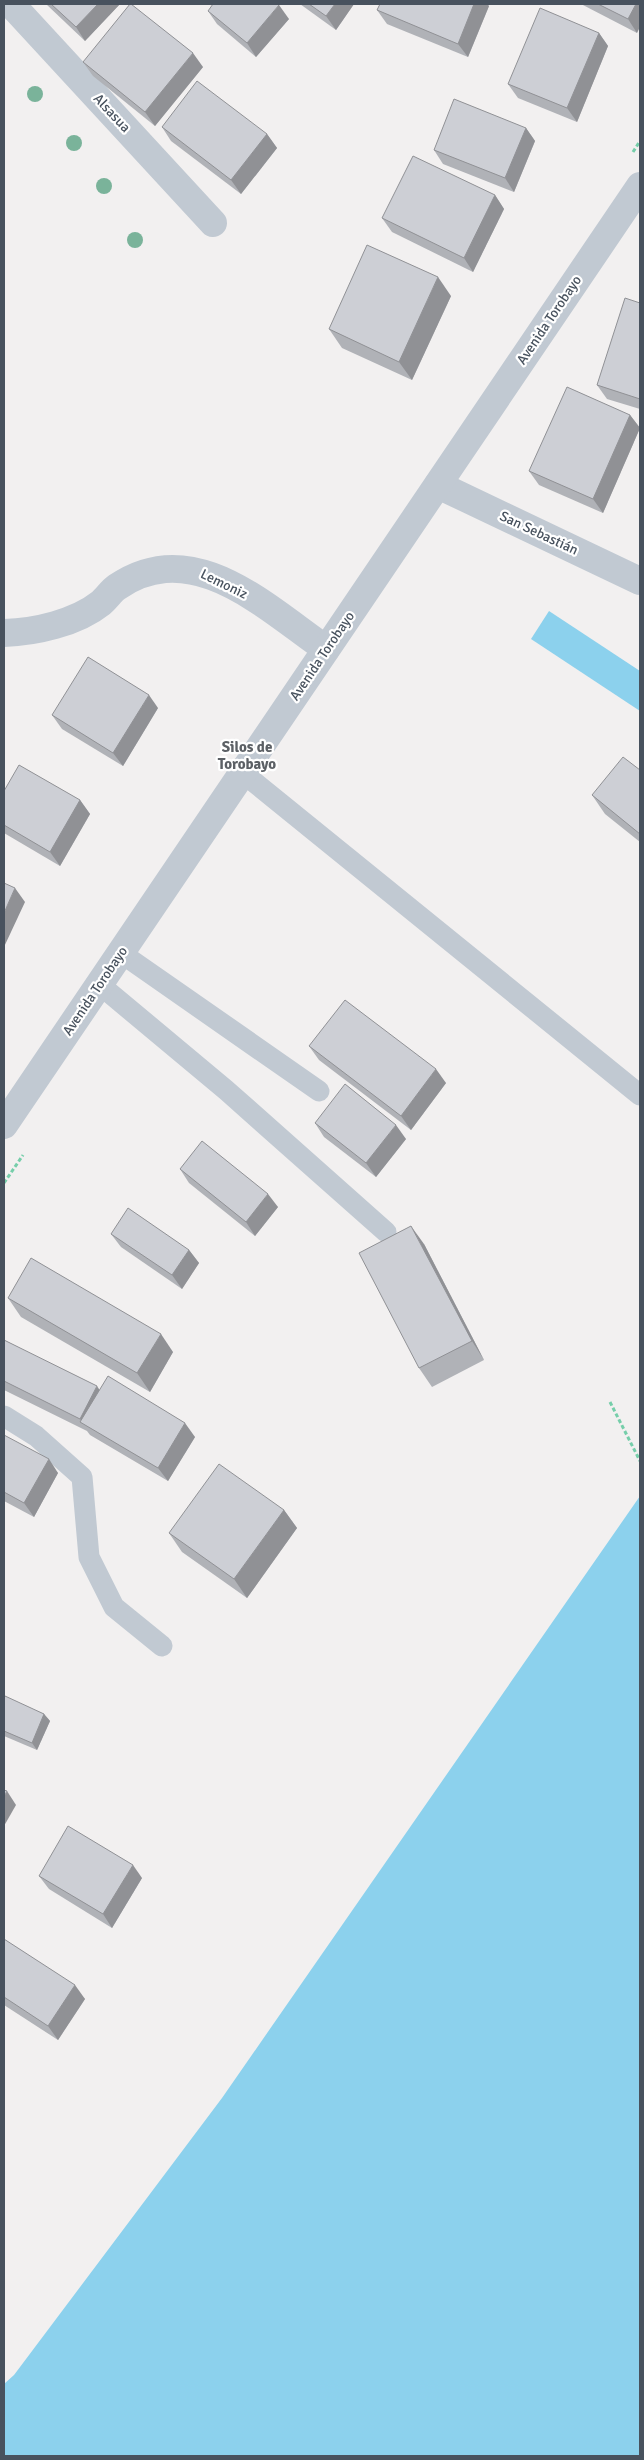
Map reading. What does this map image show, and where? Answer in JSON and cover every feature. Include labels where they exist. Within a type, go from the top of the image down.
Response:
[{"type":"street","name":"Alsasua","points":[[11,4],[212,223]]},
{"type":"street","name":"Avenida Torobayo","points":[[4,1125],[640,186]]},
{"type":"street","name":"San Sebastián","points":[[438,484],[640,581]]},
{"type":"street","name":"Lemoniz","points":[[4,633],[45,627],[73,618],[100,604],[115,588],[133,577],[153,570],[173,567],[193,569],[212,575],[254,599],[326,649]]},
{"type":"lane","points":[[242,773],[640,1095]]},
{"type":"lane","points":[[121,953],[319,1091]]},
{"type":"lane","points":[[99,984],[226,1090],[386,1232]]},
{"type":"lane","points":[[4,1416],[36,1436],[82,1477],[89,1557],[114,1607],[162,1646]]},
{"type":"path","points":[[610,1402],[640,1461]]},
{"type":"water","points":[[549,611],[640,671],[640,711],[531,639]]},
{"type":"water","points":[[640,1496],[640,2456],[4,2456],[4,2384],[14,2375],[222,2098]]},
{"type":"building","points":[[51,4],[98,4],[76,27]]},
{"type":"building","points":[[130,4],[193,53],[145,112],[83,62]]},
{"type":"building","points":[[213,4],[279,5],[247,43],[208,11]]},
{"type":"building","points":[[309,4],[335,4],[326,16]]},
{"type":"building","points":[[380,4],[474,4],[458,44],[377,10]]},
{"type":"building","points":[[598,4],[636,4],[628,19]]},
{"type":"building","points":[[540,8],[599,33],[567,108],[508,84]]},
{"type":"building","points":[[197,81],[267,134],[231,180],[162,127]]},
{"type":"building","points":[[454,99],[526,128],[505,178],[434,150]]},
{"type":"building","points":[[413,156],[495,195],[464,258],[382,218]]},
{"type":"building","points":[[367,245],[438,277],[399,362],[329,329]]},
{"type":"building","points":[[625,298],[640,303],[640,399],[597,385]]},
{"type":"building","points":[[567,387],[630,415],[593,499],[529,471]]},
{"type":"building","points":[[88,657],[149,695],[113,753],[52,715]]},
{"type":"building","points":[[623,757],[640,770],[640,834],[592,795]]},
{"type":"building","points":[[19,765],[80,800],[50,852],[4,825],[4,791]]},
{"type":"building","points":[[4,883],[15,888],[4,913]]},
{"type":"building","points":[[345,1000],[436,1069],[401,1116],[309,1046]]},
{"type":"building","points":[[345,1084],[396,1125],[366,1163],[315,1123]]},
{"type":"building","points":[[202,1141],[268,1194],[246,1222],[180,1169]]},
{"type":"building","points":[[128,1208],[189,1250],[172,1275],[111,1234]]},
{"type":"building","points":[[411,1226],[472,1341],[419,1368],[359,1253]]},
{"type":"building","points":[[31,1258],[161,1334],[137,1373],[8,1298]]},
{"type":"building","points":[[4,1340],[97,1386],[80,1419],[4,1381]]},
{"type":"building","points":[[108,1376],[185,1423],[158,1468],[80,1422]]},
{"type":"building","points":[[4,1435],[49,1459],[24,1503],[4,1492]]},
{"type":"building","points":[[219,1464],[284,1510],[234,1579],[169,1533]]},
{"type":"building","points":[[5,1696],[44,1714],[32,1743],[4,1731]]},
{"type":"building","points":[[68,1826],[133,1865],[103,1914],[39,1876]]},
{"type":"building","points":[[4,1939],[75,1985],[48,2026],[4,1997]]},
{"type":"district","name":"Silos de Torobayo","points":[[247,756]]}]
